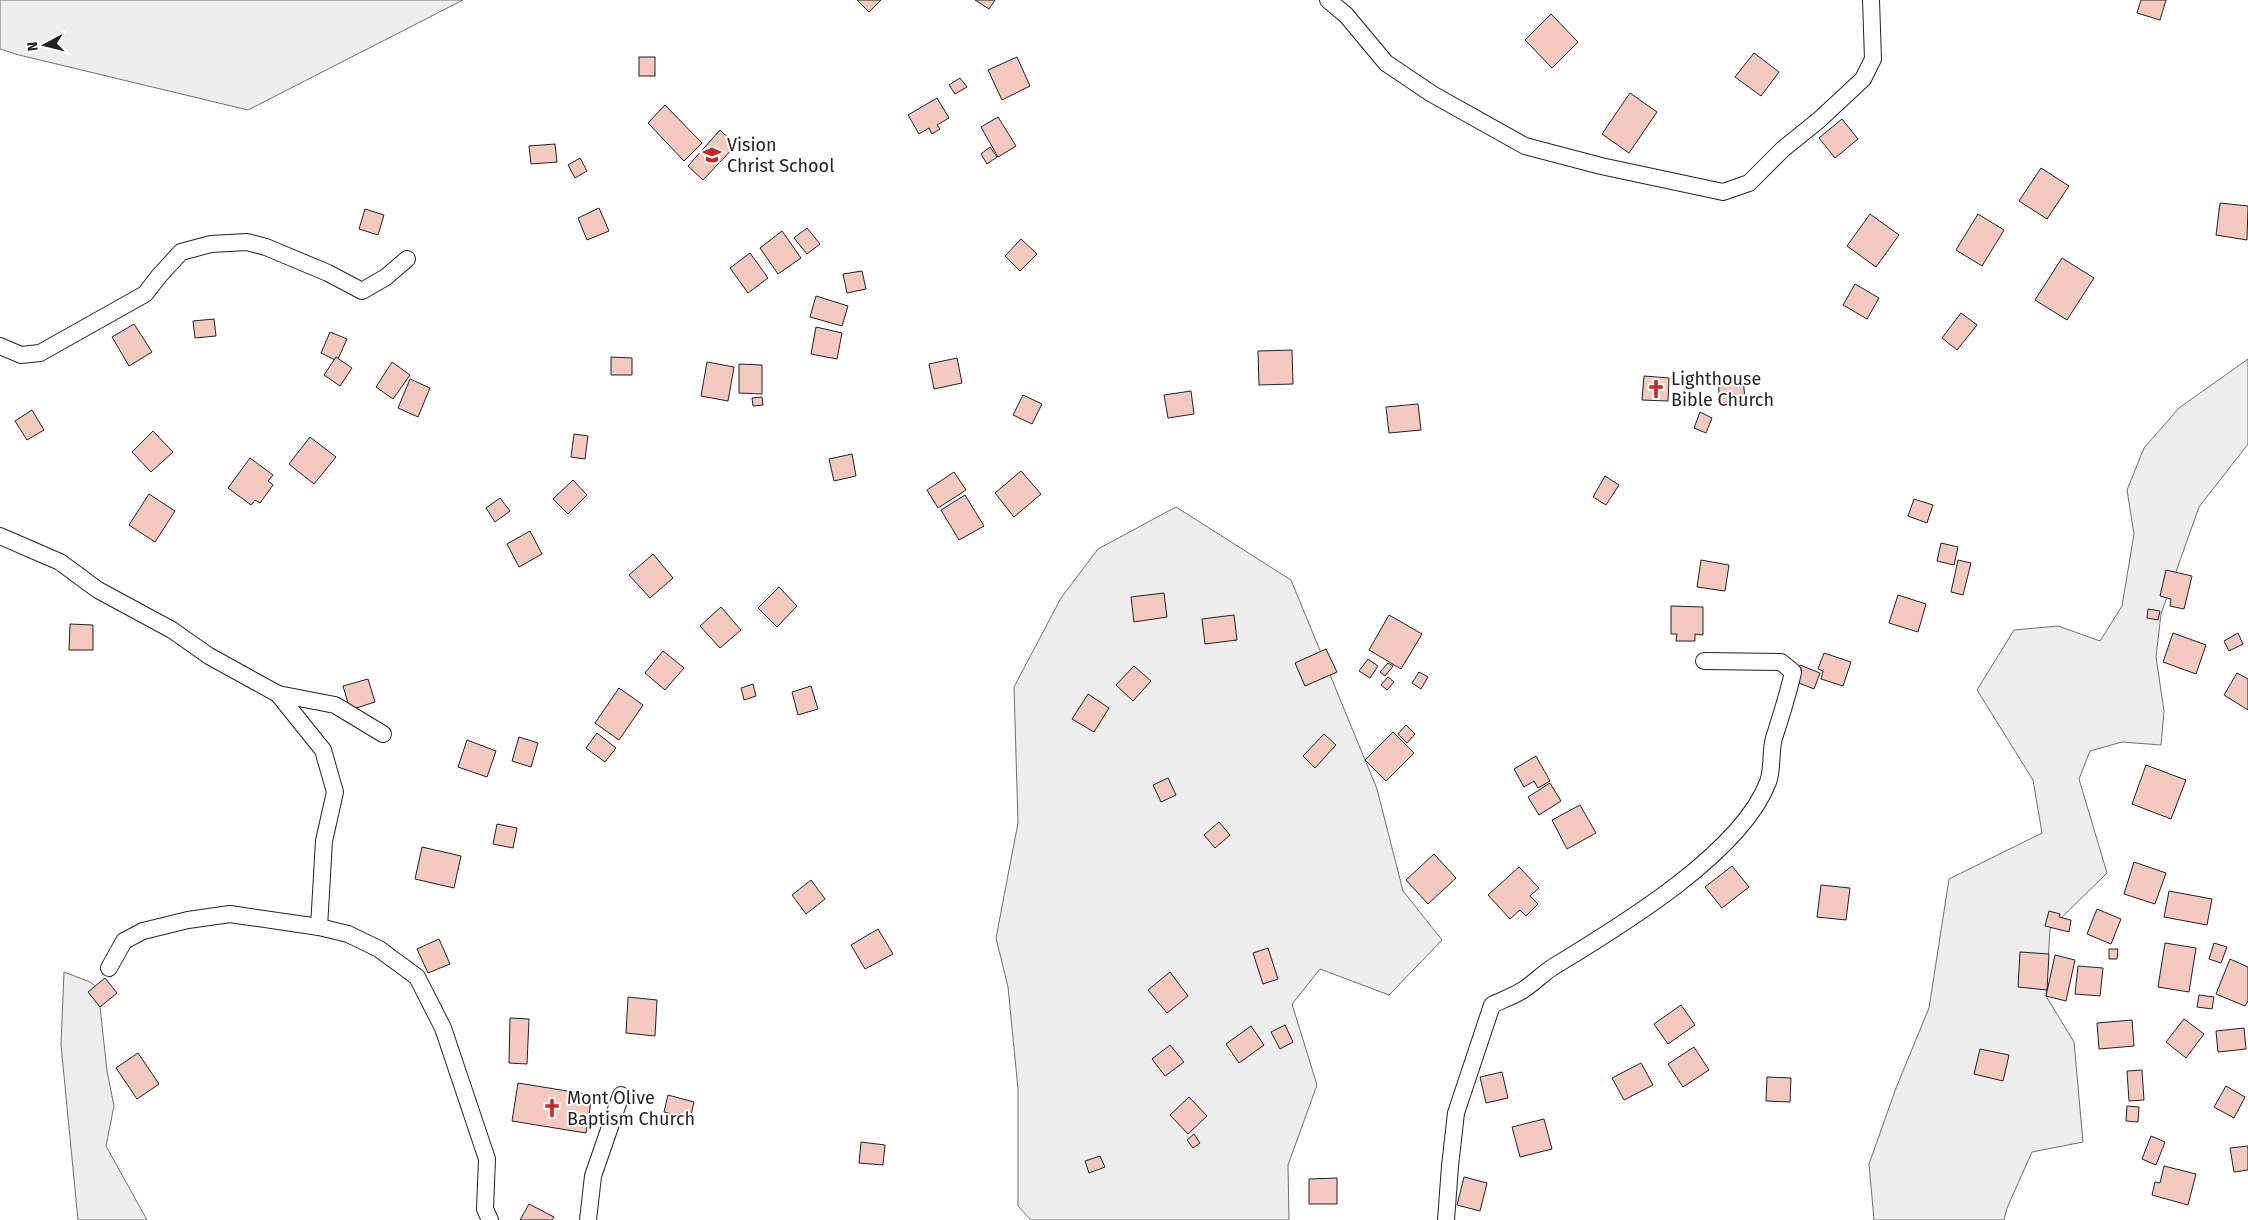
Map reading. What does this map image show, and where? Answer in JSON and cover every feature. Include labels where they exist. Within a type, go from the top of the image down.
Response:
[{"type":"street","points":[[1328,0],[1346,15],[1386,63],[1432,94],[1525,146],[1601,166],[1723,192],[1749,183],[1783,149],[1820,120],[1863,79],[1873,59],[1871,0]]},
{"type":"street","points":[[0,346],[21,355],[40,353],[145,294],[181,252],[210,244],[247,242],[266,247],[328,272],[362,291],[386,277],[407,259]]},
{"type":"street","points":[[0,536],[60,562],[98,590],[172,630],[210,656],[278,694],[335,705],[383,734]]},
{"type":"street","points":[[1446,1220],[1447,1192],[1456,1112],[1492,1005],[1523,990],[1551,968],[1577,953],[1671,888],[1714,855],[1750,815],[1768,782],[1774,739],[1785,707],[1793,672],[1781,662],[1704,661]]},
{"type":"street","points":[[278,694],[324,750],[335,792],[324,840],[319,927]]},
{"type":"street","points":[[109,968],[124,940],[143,931],[188,920],[230,914],[319,927],[348,934],[379,949],[417,976],[443,1028],[487,1159],[485,1209],[490,1220]]},
{"type":"street","points":[[588,1220],[593,1176],[621,1095]]},
{"type":"shaded area","points":[[0,0],[463,0],[248,110],[0,49]]},
{"type":"shaded area","points":[[2248,359],[2248,444],[2199,507],[2161,614],[2156,657],[2164,711],[2161,745],[2122,742],[2090,751],[2079,779],[2107,873],[2050,929],[2046,996],[2074,1042],[2083,1142],[2032,1152],[2007,1208],[2004,1220],[1874,1220],[1869,1164],[1896,1088],[1929,1008],[1949,879],[2042,833],[2033,780],[1977,690],[2014,630],[2058,626],[2100,641],[2122,606],[2134,534],[2127,490],[2144,448],[2179,408]]},
{"type":"shaded area","points":[[1176,507],[1291,580],[1377,789],[1403,891],[1442,940],[1389,995],[1320,969],[1292,1004],[1317,1085],[1288,1165],[1289,1220],[1031,1220],[1018,1206],[1018,1089],[1008,987],[996,938],[1018,823],[1014,687],[1061,598],[1098,549]]},
{"type":"shaded area","points":[[64,972],[90,982],[98,988],[107,1071],[114,1106],[106,1146],[147,1220],[78,1220],[61,1045]]},
{"type":"building","points":[[857,0],[881,0],[869,12]]},
{"type":"building","points":[[975,0],[995,0],[989,9]]},
{"type":"building","points":[[2141,0],[2166,0],[2160,20],[2137,13]]},
{"type":"building","points":[[1551,14],[1578,42],[1552,68],[1525,40]]},
{"type":"building","points":[[1754,53],[1779,72],[1761,96],[1735,77]]},
{"type":"building","points":[[639,57],[655,57],[655,76],[639,76]]},
{"type":"building","points":[[1017,57],[1030,86],[1002,100],[988,70]]},
{"type":"building","points":[[960,78],[967,87],[955,94],[949,85]]},
{"type":"building","points":[[1630,93],[1657,112],[1629,153],[1602,134]]},
{"type":"building","points":[[937,98],[949,118],[937,125],[940,129],[932,134],[929,128],[919,134],[908,115]]},
{"type":"building","points":[[665,105],[702,143],[684,161],[648,123]]},
{"type":"building","points":[[998,117],[1016,146],[998,157],[981,127]]},
{"type":"building","points":[[1842,119],[1858,139],[1835,158],[1819,138]]},
{"type":"building","name":"Vision Christ School","points":[[720,130],[736,145],[703,180],[688,166]]},
{"type":"building","points":[[555,144],[557,162],[531,164],[529,146]]},
{"type":"building","points":[[990,147],[997,157],[987,164],[981,154]]},
{"type":"building","points":[[580,158],[587,171],[575,178],[568,165]]},
{"type":"building","points":[[2041,168],[2069,186],[2047,219],[2019,201]]},
{"type":"building","points":[[2220,203],[2248,206],[2247,240],[2216,235]]},
{"type":"building","points":[[599,208],[609,231],[587,240],[578,218]]},
{"type":"building","points":[[365,209],[384,215],[378,235],[359,229]]},
{"type":"building","points":[[1870,214],[1899,235],[1876,267],[1847,246]]},
{"type":"building","points":[[1978,214],[2004,230],[1982,266],[1956,250]]},
{"type":"building","points":[[807,228],[820,244],[807,254],[794,238]]},
{"type":"building","points":[[782,231],[801,258],[778,274],[760,248]]},
{"type":"building","points":[[1021,239],[1037,254],[1020,271],[1005,256]]},
{"type":"building","points":[[750,253],[768,278],[748,293],[730,268]]},
{"type":"building","points":[[2062,258],[2094,278],[2067,320],[2035,300]]},
{"type":"building","points":[[862,271],[866,289],[847,293],[843,274]]},
{"type":"building","points":[[1855,284],[1879,298],[1867,319],[1843,305]]},
{"type":"building","points":[[816,296],[848,306],[842,326],[810,317]]},
{"type":"building","points":[[1961,313],[1977,325],[1957,350],[1942,338]]},
{"type":"building","points":[[214,319],[216,336],[195,338],[193,321]]},
{"type":"building","points":[[134,324],[152,352],[129,366],[112,337]]},
{"type":"building","points":[[816,327],[842,333],[837,359],[811,354]]},
{"type":"building","points":[[330,332],[347,339],[337,361],[321,353]]},
{"type":"building","points":[[1292,350],[1293,384],[1259,385],[1258,351]]},
{"type":"building","points":[[336,357],[352,368],[340,386],[324,375]]},
{"type":"building","points":[[611,357],[632,358],[632,375],[611,375]]},
{"type":"building","points":[[957,358],[962,383],[934,389],[929,364]]},
{"type":"building","points":[[392,362],[410,375],[393,399],[376,387]]},
{"type":"building","points":[[707,362],[734,367],[728,401],[701,396]]},
{"type":"building","points":[[739,364],[762,365],[762,394],[739,393]]},
{"type":"building","name":"Lighthouse Bible Church","points":[[1644,376],[1669,378],[1668,401],[1642,400]]},
{"type":"building","points":[[1743,377],[1745,400],[1720,403],[1718,380]]},
{"type":"building","points":[[410,379],[430,388],[418,417],[398,408]]},
{"type":"building","points":[[1191,391],[1194,414],[1168,418],[1164,395]]},
{"type":"building","points":[[1023,395],[1042,404],[1032,424],[1013,415]]},
{"type":"building","points":[[762,397],[763,405],[753,406],[752,398]]},
{"type":"building","points":[[1418,404],[1421,430],[1389,433],[1386,407]]},
{"type":"building","points":[[32,410],[44,430],[27,440],[15,421]]},
{"type":"building","points":[[1700,412],[1712,418],[1706,433],[1694,428]]},
{"type":"building","points":[[153,431],[173,452],[151,472],[132,452]]},
{"type":"building","points":[[574,434],[588,436],[585,459],[571,457]]},
{"type":"building","points":[[310,437],[336,457],[314,484],[289,464]]},
{"type":"building","points":[[852,454],[856,476],[834,481],[829,459]]},
{"type":"building","points":[[250,458],[273,475],[268,481],[273,485],[260,503],[255,500],[251,505],[228,488]]},
{"type":"building","points":[[1021,471],[1041,494],[1014,517],[995,493]]},
{"type":"building","points":[[954,472],[966,490],[938,508],[927,490]]},
{"type":"building","points":[[1605,476],[1619,485],[1606,505],[1593,497]]},
{"type":"building","points":[[573,480],[587,495],[568,514],[553,499]]},
{"type":"building","points":[[149,494],[175,511],[155,542],[129,525]]},
{"type":"building","points":[[965,495],[984,526],[959,540],[941,510]]},
{"type":"building","points":[[500,498],[510,511],[495,522],[486,508]]},
{"type":"building","points":[[1914,499],[1933,505],[1927,523],[1908,516]]},
{"type":"building","points":[[530,531],[542,554],[519,567],[507,544]]},
{"type":"building","points":[[1941,543],[1958,547],[1954,565],[1937,561]]},
{"type":"building","points":[[653,554],[673,578],[650,598],[629,575]]},
{"type":"building","points":[[1701,560],[1729,565],[1725,591],[1697,587]]},
{"type":"building","points":[[1958,560],[1971,563],[1963,595],[1951,592]]},
{"type":"building","points":[[2166,570],[2192,576],[2184,609],[2170,606],[2171,599],[2160,596]]},
{"type":"building","points":[[779,587],[797,606],[777,627],[758,608]]},
{"type":"building","points":[[1164,593],[1167,617],[1134,622],[1131,597]]},
{"type":"building","points":[[1898,595],[1926,604],[1918,632],[1889,623]]},
{"type":"building","points":[[1671,606],[1703,607],[1703,635],[1695,634],[1695,641],[1676,641],[1677,634],[1671,634]]},
{"type":"building","points":[[721,607],[741,630],[720,648],[700,626]]},
{"type":"building","points":[[2148,609],[2160,611],[2158,620],[2147,618]]},
{"type":"building","points":[[1234,615],[1237,640],[1205,644],[1202,619]]},
{"type":"building","points":[[1389,615],[1422,634],[1401,669],[1369,650]]},
{"type":"building","points":[[70,624],[93,625],[93,650],[69,650]]},
{"type":"building","points":[[2173,633],[2206,645],[2196,674],[2163,662]]},
{"type":"building","points":[[2238,633],[2243,644],[2229,651],[2224,641]]},
{"type":"building","points":[[1326,649],[1337,672],[1305,686],[1295,663]]},
{"type":"building","points":[[663,651],[684,668],[665,690],[645,673]]},
{"type":"building","points":[[1824,653],[1851,662],[1843,686],[1821,679],[1823,671],[1818,669]]},
{"type":"building","points":[[1368,659],[1378,666],[1370,678],[1359,671]]},
{"type":"building","points":[[1388,663],[1393,666],[1385,676],[1380,672]]},
{"type":"building","points":[[1800,665],[1820,673],[1814,689],[1794,681]]},
{"type":"building","points":[[1134,666],[1151,681],[1133,701],[1116,685]]},
{"type":"building","points":[[1419,672],[1428,677],[1421,689],[1412,683]]},
{"type":"building","points":[[2237,673],[2248,679],[2248,710],[2224,695]]},
{"type":"building","points":[[1388,677],[1394,682],[1387,690],[1381,685]]},
{"type":"building","points":[[368,679],[375,702],[350,710],[343,686]]},
{"type":"building","points":[[753,684],[756,696],[744,700],[741,688]]},
{"type":"building","points":[[811,686],[818,709],[798,715],[792,692]]},
{"type":"building","points":[[619,688],[643,705],[619,740],[595,723]]},
{"type":"building","points":[[1088,694],[1109,708],[1094,732],[1072,719]]},
{"type":"building","points":[[1406,725],[1415,734],[1407,743],[1398,734]]},
{"type":"building","points":[[1393,732],[1414,753],[1386,781],[1365,760]]},
{"type":"building","points":[[597,733],[616,748],[605,762],[586,748]]},
{"type":"building","points":[[1324,734],[1336,745],[1315,768],[1303,756]]},
{"type":"building","points":[[519,737],[538,743],[531,767],[512,761]]},
{"type":"building","points":[[467,740],[496,751],[487,777],[458,767]]},
{"type":"building","points":[[1536,756],[1550,781],[1538,788],[1534,781],[1524,787],[1514,769]]},
{"type":"building","points":[[2146,765],[2186,780],[2171,819],[2132,804]]},
{"type":"building","points":[[1168,778],[1176,795],[1161,802],[1153,785]]},
{"type":"building","points":[[1550,783],[1561,801],[1539,815],[1528,797]]},
{"type":"building","points":[[1580,805],[1596,833],[1567,849],[1552,820]]},
{"type":"building","points":[[1219,822],[1230,835],[1215,848],[1204,835]]},
{"type":"building","points":[[497,824],[517,828],[513,848],[493,844]]},
{"type":"building","points":[[422,847],[461,856],[454,888],[415,879]]},
{"type":"building","points":[[1434,854],[1456,878],[1428,904],[1406,880]]},
{"type":"building","points":[[2134,862],[2166,873],[2155,904],[2124,894]]},
{"type":"building","points":[[1732,866],[1749,887],[1722,908],[1705,887]]},
{"type":"building","points":[[1519,867],[1539,888],[1530,896],[1538,904],[1526,916],[1520,910],[1510,919],[1488,895]]},
{"type":"building","points":[[811,880],[825,899],[806,914],[792,895]]},
{"type":"building","points":[[1821,885],[1850,888],[1846,920],[1817,917]]},
{"type":"building","points":[[2169,891],[2212,899],[2207,925],[2164,917]]},
{"type":"building","points":[[2097,909],[2121,919],[2111,944],[2087,934]]},
{"type":"building","points":[[2049,911],[2060,914],[2059,917],[2071,920],[2069,932],[2045,926]]},
{"type":"building","points":[[878,929],[893,954],[865,969],[851,945]]},
{"type":"building","points":[[439,939],[450,964],[428,973],[417,949]]},
{"type":"building","points":[[2165,943],[2196,948],[2189,992],[2158,987]]},
{"type":"building","points":[[2214,943],[2227,947],[2221,963],[2209,959]]},
{"type":"building","points":[[1268,948],[1278,979],[1263,984],[1253,953]]},
{"type":"building","points":[[2109,949],[2118,949],[2117,959],[2109,959]]},
{"type":"building","points":[[2020,952],[2049,954],[2047,990],[2018,987]]},
{"type":"building","points":[[2055,955],[2075,960],[2066,1001],[2046,996]]},
{"type":"building","points":[[2230,959],[2248,967],[2248,1001],[2245,1006],[2216,994]]},
{"type":"building","points":[[2078,966],[2103,968],[2100,996],[2075,994]]},
{"type":"building","points":[[1170,972],[1188,996],[1167,1013],[1148,990]]},
{"type":"building","points":[[105,978],[117,993],[100,1007],[88,992]]},
{"type":"building","points":[[2199,995],[2214,997],[2212,1009],[2197,1007]]},
{"type":"building","points":[[628,997],[657,1000],[655,1036],[626,1033]]},
{"type":"building","points":[[1681,1005],[1695,1025],[1668,1044],[1654,1024]]},
{"type":"building","points":[[510,1018],[529,1019],[527,1064],[509,1063]]},
{"type":"building","points":[[2184,1019],[2204,1034],[2186,1058],[2166,1042]]},
{"type":"building","points":[[2132,1020],[2134,1046],[2099,1049],[2097,1023]]},
{"type":"building","points":[[1285,1025],[1293,1042],[1280,1049],[1271,1032]]},
{"type":"building","points":[[1251,1026],[1264,1045],[1239,1063],[1226,1044]]},
{"type":"building","points":[[2244,1028],[2246,1049],[2218,1052],[2216,1031]]},
{"type":"building","points":[[1170,1045],[1184,1062],[1165,1076],[1152,1059]]},
{"type":"building","points":[[1694,1047],[1709,1070],[1683,1087],[1668,1064]]},
{"type":"building","points":[[1980,1049],[2009,1055],[2003,1081],[1974,1074]]},
{"type":"building","points":[[138,1053],[159,1084],[137,1099],[116,1068]]},
{"type":"building","points":[[1641,1063],[1653,1085],[1624,1100],[1612,1078]]},
{"type":"building","points":[[2142,1070],[2144,1100],[2129,1101],[2127,1071]]},
{"type":"building","points":[[1502,1072],[1508,1098],[1486,1103],[1480,1077]]},
{"type":"building","points":[[1767,1077],[1791,1078],[1790,1102],[1766,1101]]},
{"type":"building","name":"Mont Olive Baptism Church","points":[[518,1083],[592,1095],[586,1133],[512,1121]]},
{"type":"building","points":[[2226,1086],[2245,1097],[2234,1118],[2214,1107]]},
{"type":"building","points":[[668,1095],[694,1102],[690,1119],[664,1112]]},
{"type":"building","points":[[1189,1097],[1207,1116],[1188,1134],[1170,1115]]},
{"type":"building","points":[[2127,1106],[2139,1107],[2138,1122],[2126,1121]]},
{"type":"building","points":[[1544,1119],[1552,1149],[1520,1157],[1512,1127]]},
{"type":"building","points":[[1194,1134],[1200,1143],[1193,1148],[1187,1140]]},
{"type":"building","points":[[2151,1136],[2165,1142],[2156,1165],[2142,1159]]},
{"type":"building","points":[[861,1142],[885,1145],[883,1165],[859,1163]]},
{"type":"building","points":[[2248,1146],[2248,1170],[2234,1172],[2230,1148]]},
{"type":"building","points":[[1100,1156],[1105,1167],[1089,1173],[1085,1161]]},
{"type":"building","points":[[2164,1166],[2196,1174],[2188,1205],[2152,1195],[2155,1182],[2160,1183]]},
{"type":"building","points":[[1464,1177],[1487,1183],[1480,1211],[1457,1205]]},
{"type":"building","points":[[1337,1178],[1337,1204],[1309,1204],[1309,1179]]},
{"type":"building","points":[[529,1204],[554,1217],[552,1220],[520,1220]]},
{"type":"place","name":"Vision Christ School","points":[[712,155]]},
{"type":"place","name":"Lighthouse Bible Church","points":[[1656,389]]},
{"type":"place","name":"Mont Olive Baptism Church","points":[[552,1108]]}]
